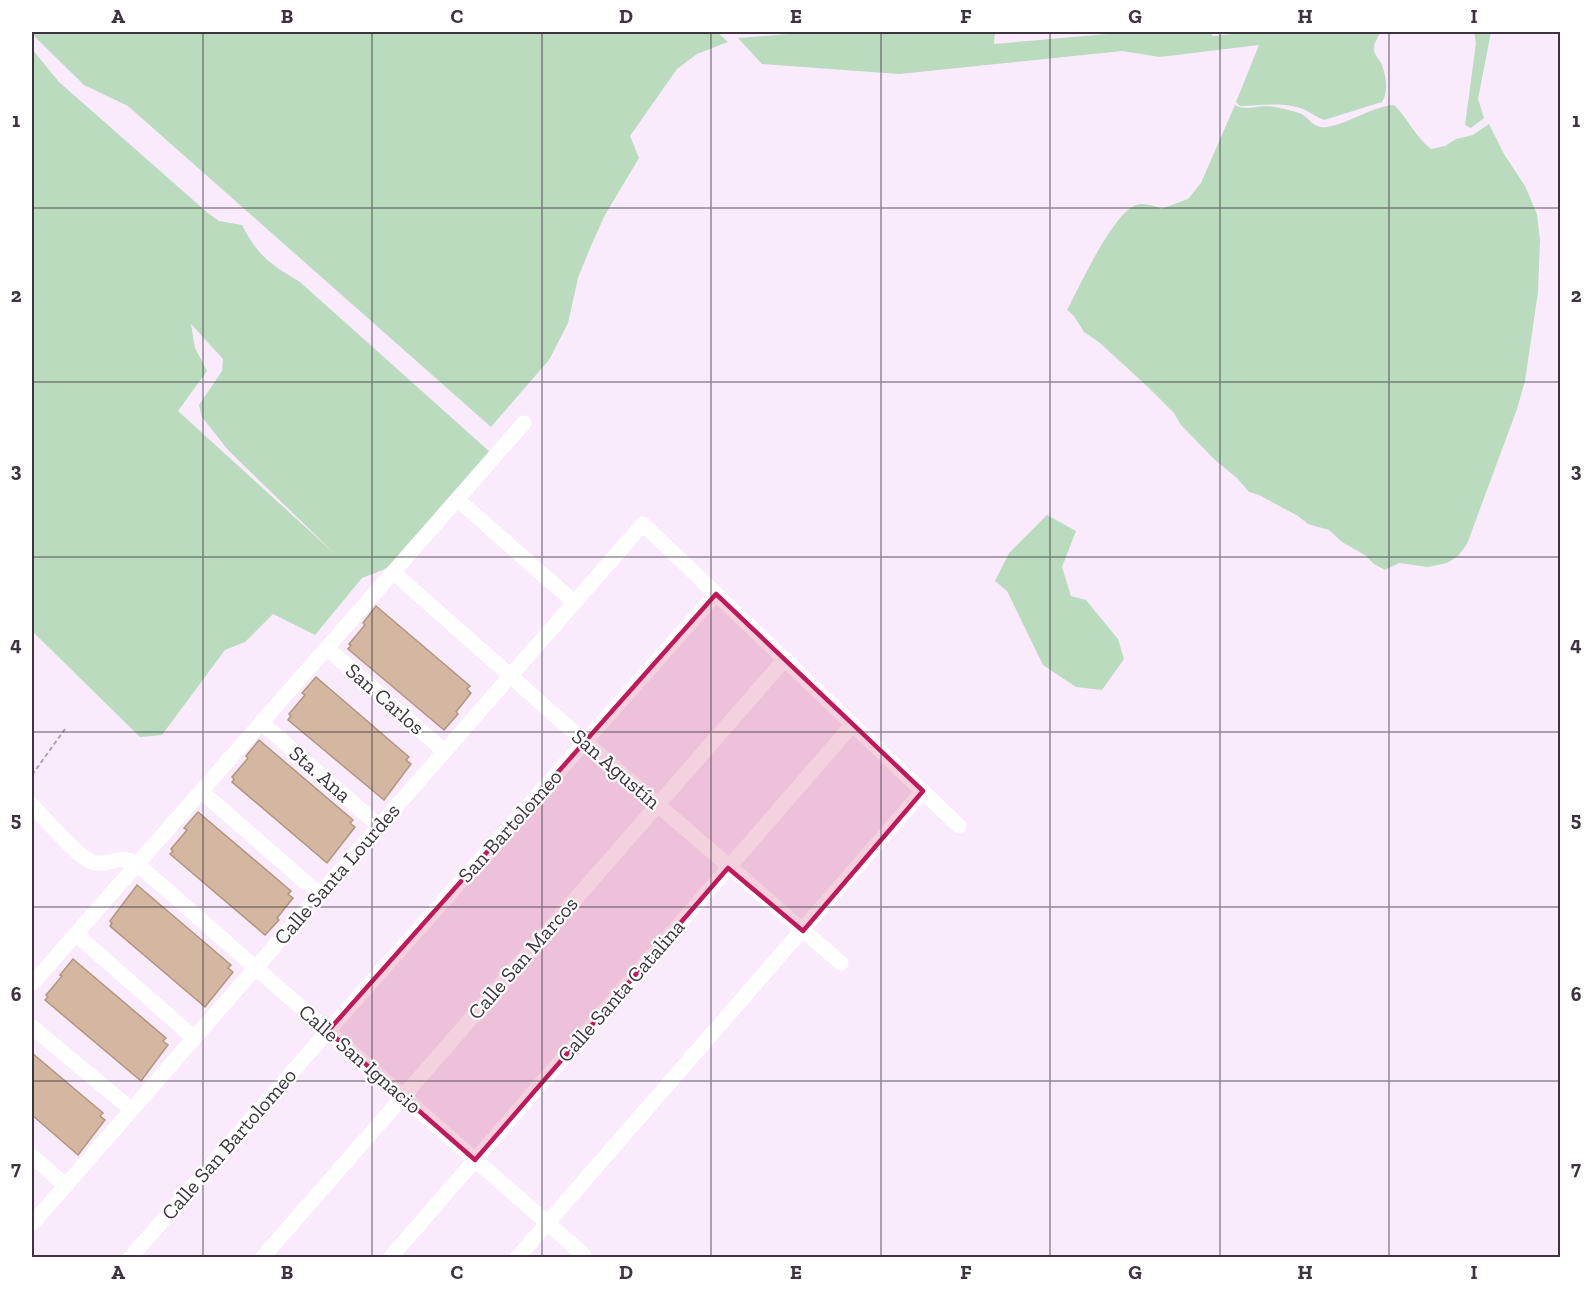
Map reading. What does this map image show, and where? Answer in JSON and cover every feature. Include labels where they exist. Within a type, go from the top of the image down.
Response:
[{"type":"street","points":[[32,984],[524,423]]},
{"type":"street","points":[[457,499],[574,602]]},
{"type":"street","name":"Calle Santa Lourdes","points":[[32,1224],[643,524],[716,594]]},
{"type":"street","name":"San Agustín","points":[[393,572],[728,868],[841,963]]},
{"type":"street","points":[[716,594],[959,825]]},
{"type":"street","name":"San Bartolomeo","points":[[328,1031],[716,594]]},
{"type":"street","name":"San Carlos","points":[[327,648],[444,751]]},
{"type":"street","name":"Calle San Marcos","points":[[262,1257],[785,659]]},
{"type":"street","name":"Sta. Ana","points":[[261,722],[379,826]]},
{"type":"street","name":"Calle Santa Catalina","points":[[390,1257],[853,724]]},
{"type":"street","points":[[201,791],[319,894]]},
{"type":"street","points":[[517,1257],[924,791]]},
{"type":"street","points":[[32,805],[78,852],[90,861],[101,863],[126,858],[137,864]]},
{"type":"street","name":"Calle San Ignacio","points":[[137,864],[584,1255]]},
{"type":"street","points":[[76,934],[194,1038]]},
{"type":"street","points":[[32,1027],[131,1109]]},
{"type":"street","name":"Calle San Bartolomeo","points":[[130,1257],[328,1031]]},
{"type":"street","points":[[32,1156],[65,1185]]},
{"type":"path","points":[[32,775],[64,729]]},
{"type":"highlighted area","points":[[716,594],[923,791],[803,931],[728,868],[475,1160],[328,1031]]},
{"type":"green space","points":[[32,32],[717,32],[728,42],[697,54],[677,69],[630,136],[639,158],[605,215],[590,248],[578,278],[568,323],[549,360],[491,427],[128,106],[84,85]]},
{"type":"green space","points":[[815,32],[995,32],[994,44],[1131,32],[1209,32],[1213,36],[1253,32],[1380,32],[1374,50],[1383,67],[1386,88],[1382,102],[1324,120],[1295,107],[1240,106],[1236,102],[1259,45],[1160,57],[1122,51],[899,74],[762,64],[738,38]]},
{"type":"green space","points":[[1474,32],[1491,32],[1478,99],[1484,118],[1471,128],[1465,125],[1476,43]]},
{"type":"green space","points":[[32,49],[59,82],[209,214],[219,221],[242,225],[259,252],[300,282],[490,452],[388,568],[362,578],[315,635],[273,614],[245,642],[225,650],[162,735],[140,737],[32,631]],"holes":[[[191,324],[223,359],[222,371],[199,405],[202,417],[228,450],[335,554],[178,411],[207,371],[195,348]]]},
{"type":"green space","points":[[1235,105],[1242,108],[1267,106],[1288,110],[1303,115],[1314,125],[1327,127],[1385,106],[1394,105],[1420,139],[1431,149],[1473,135],[1489,124],[1504,154],[1525,186],[1537,214],[1540,240],[1538,292],[1525,381],[1517,409],[1467,544],[1458,556],[1447,563],[1428,567],[1399,563],[1385,570],[1342,542],[1329,530],[1308,524],[1298,516],[1249,492],[1181,425],[1174,413],[1148,387],[1100,343],[1084,332],[1074,316],[1067,310],[1106,237],[1125,213],[1141,204],[1161,209],[1188,199],[1201,183]]},
{"type":"green space","points":[[1047,515],[1076,531],[1062,567],[1071,596],[1086,600],[1118,639],[1124,659],[1102,690],[1076,687],[1043,665],[1007,591],[995,581],[1009,553]]},
{"type":"building","points":[[376,606],[470,686],[467,689],[471,693],[456,712],[458,714],[444,730],[348,649],[351,645],[349,644],[365,625],[363,623]]},
{"type":"building","points":[[316,677],[409,757],[406,760],[411,764],[384,800],[288,720],[291,716],[289,714],[305,695],[302,693]]},
{"type":"building","points":[[259,740],[353,820],[350,823],[355,827],[327,863],[232,782],[234,779],[232,777]]},
{"type":"building","points":[[198,812],[291,891],[288,894],[293,898],[277,918],[279,920],[265,935],[170,854],[173,851],[171,849],[187,830],[184,828]]},
{"type":"building","points":[[137,885],[231,965],[228,968],[233,972],[205,1007],[110,926],[112,923],[110,921]]},
{"type":"building","points":[[73,959],[166,1038],[163,1041],[168,1045],[141,1081],[45,1000],[48,997],[46,995]]},
{"type":"building","points":[[32,1053],[103,1113],[100,1116],[105,1120],[78,1155],[32,1115]]}]
